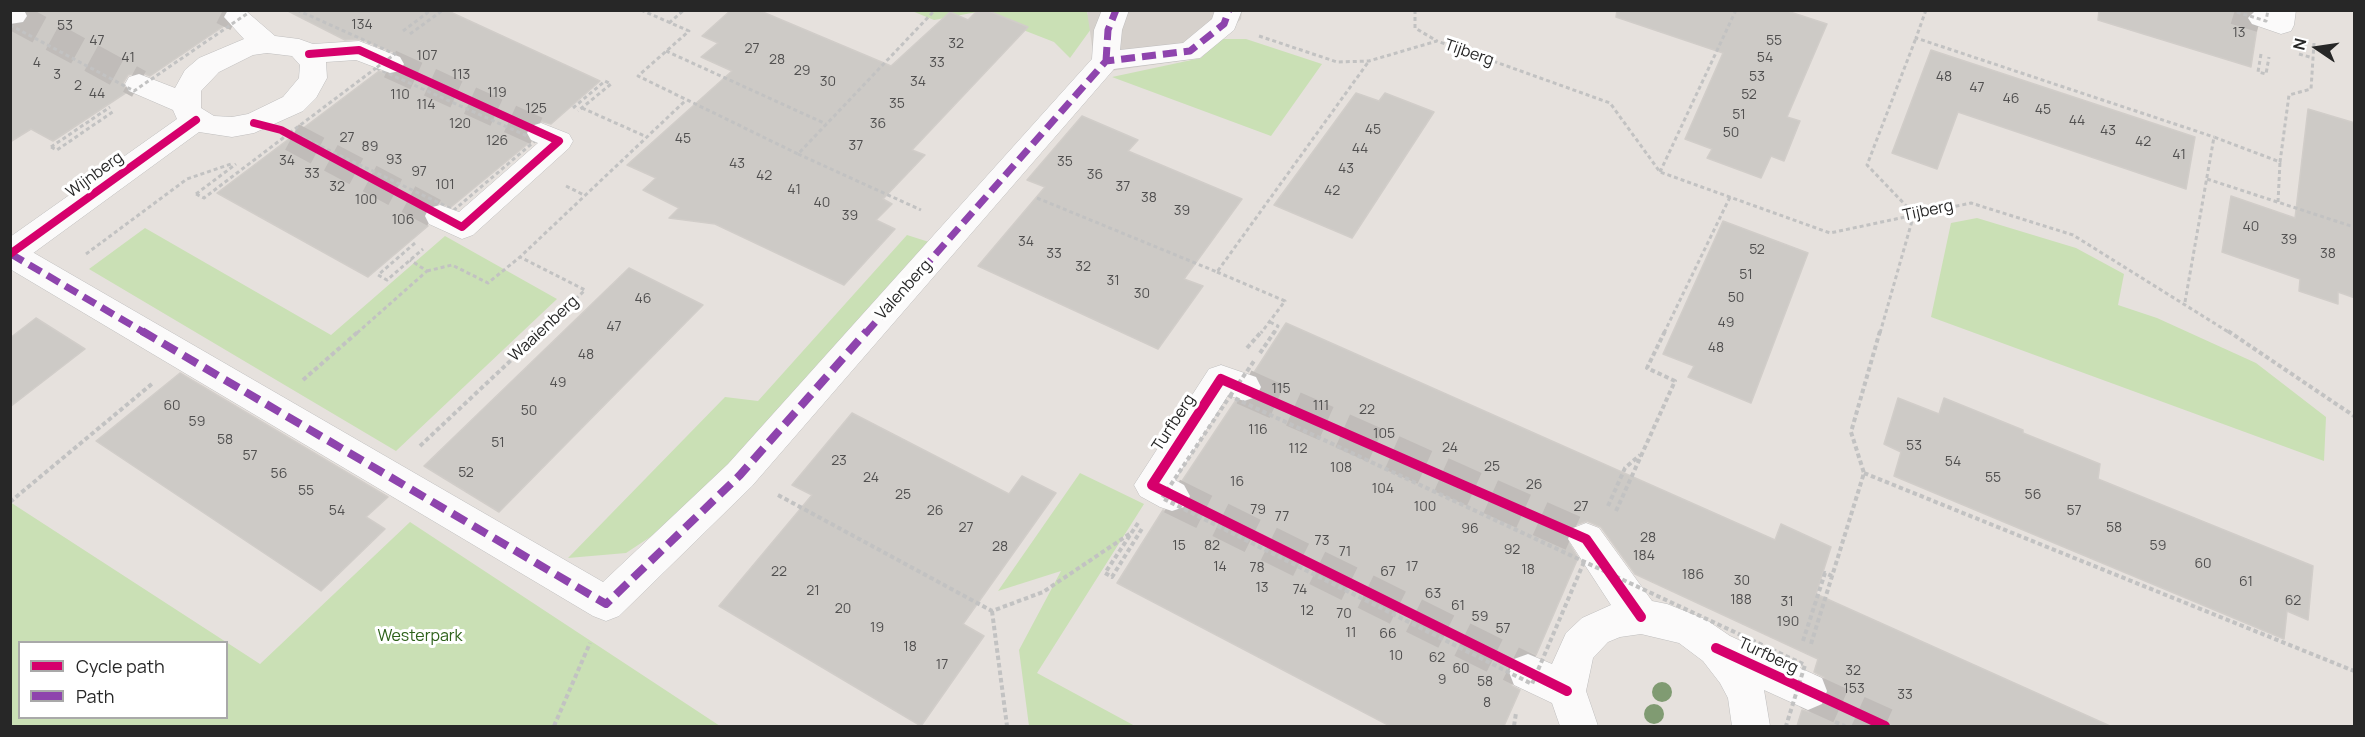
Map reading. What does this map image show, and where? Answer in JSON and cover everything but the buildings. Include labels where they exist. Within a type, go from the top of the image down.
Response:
[{"type":"street","points":[[1116,10],[1108,30],[1106,61],[1190,51],[1227,17]]},
{"type":"street","points":[[242,15],[267,44]]},
{"type":"street","points":[[191,112],[187,91],[195,77],[227,55],[267,44],[291,46],[309,54],[359,50],[383,66]]},
{"type":"street","points":[[255,137],[306,91],[314,78],[314,65],[309,54]]},
{"type":"street","name":"Valenberg","points":[[606,604],[740,475],[1106,61]]},
{"type":"street","points":[[137,92],[191,112],[212,126],[232,127],[255,137],[289,133]]},
{"type":"street","name":"Wijnberg","points":[[11,254],[191,112]]},
{"type":"street","points":[[440,216],[462,227],[559,141],[541,133]]},
{"type":"street","points":[[11,254],[606,604]]},
{"type":"street","name":"Turfberg","points":[[1157,503],[1152,485],[1221,378],[1242,375]]},
{"type":"street","points":[[1589,551],[1641,617]]},
{"type":"street","name":"Turfberg","points":[[1573,709],[1570,667],[1579,646],[1595,630],[1616,620],[1641,617],[1667,621],[1692,631],[1716,648],[1801,680]]},
{"type":"street","name":"Turfberg","points":[[1716,648],[1734,670],[1747,695],[1750,726]]},
{"type":"street","name":"Turfberg","points":[[1528,672],[1573,709]]},
{"type":"path","points":[[51,279],[187,179],[239,162],[196,194],[204,198],[289,133],[383,66],[395,54],[297,10]]},
{"type":"path","points":[[414,31],[443,10]]},
{"type":"path","points":[[641,10],[689,31],[638,76],[685,101],[798,154],[960,227]]},
{"type":"path","points":[[669,23],[684,10]]},
{"type":"path","points":[[798,154],[935,10]]},
{"type":"path","points":[[1415,10],[1413,14],[1415,28],[1437,41]]},
{"type":"path","points":[[1660,172],[1736,10]]},
{"type":"path","points":[[1786,726],[1864,473],[1851,432],[1914,214],[1867,165],[1926,10]]},
{"type":"path","points":[[2230,10],[2268,18]]},
{"type":"path","points":[[12,19],[137,92],[242,15]]},
{"type":"path","points":[[2278,202],[2280,162],[2289,95],[2311,89],[2315,34]]},
{"type":"path","points":[[1916,38],[2214,137],[2280,162]]},
{"type":"path","points":[[666,51],[826,124]]},
{"type":"path","points":[[1217,272],[1369,60]]},
{"type":"path","points":[[255,137],[289,133],[454,210],[536,140],[383,66]]},
{"type":"path","points":[[274,407],[427,271],[452,265],[488,283],[520,257],[685,101]]},
{"type":"path","points":[[116,104],[51,147],[57,150],[120,108]]},
{"type":"path","points":[[582,108],[646,136]]},
{"type":"path","points":[[2185,302],[2214,137]]},
{"type":"path","points":[[2207,179],[2355,227]]},
{"type":"path","points":[[997,182],[1285,301],[1270,322],[1242,375]]},
{"type":"path","points":[[1157,503],[1532,684],[1589,551],[1675,381],[1647,368],[1730,197]]},
{"type":"path","points":[[410,260],[427,271]]},
{"type":"path","points":[[1157,503],[1131,533],[1105,573],[1112,577],[1157,503],[1242,375],[1278,326],[1270,322]]},
{"type":"path","points":[[10,502],[186,356]]},
{"type":"path","points":[[1242,375],[1589,551],[1801,680]]},
{"type":"path","points":[[1864,473],[2355,671]]},
{"type":"path","points":[[740,475],[992,611],[1043,592],[1131,533]]},
{"type":"path","points":[[1801,680],[1825,573],[1832,576]]},
{"type":"path","points":[[554,726],[606,604]]},
{"type":"path","points":[[992,611],[1007,726]]},
{"type":"path","points":[[1513,720],[1515,726]]},
{"type":"green space","points":[[912,11],[1087,11],[1091,29],[1070,58],[1054,42],[977,12],[934,20]]},
{"type":"green space","points":[[1220,39],[1246,39],[1322,64],[1271,136],[1112,77],[1201,58]]},
{"type":"green space","points":[[1977,218],[2076,248],[2124,274],[2118,305],[2157,318],[2256,363],[2326,417],[2324,461],[1931,317],[1951,223]]},
{"type":"green space","points":[[145,228],[331,335],[445,236],[557,299],[396,451],[89,269]]},
{"type":"green space","points":[[907,235],[929,242],[688,512],[626,553],[568,558],[725,397],[758,401]]},
{"type":"green space","points":[[1080,473],[1144,504],[1037,673],[1135,726],[1029,726],[1019,650],[1061,571],[998,591]]},
{"type":"green space","name":"Westerpark","points":[[10,502],[225,641],[18,641],[18,719],[228,719],[228,643],[260,664],[410,522],[720,726],[11,726]]},
{"type":"shaded area","points":[[1087,11],[1242,11],[1241,19],[1201,58],[1096,73]]},
{"type":"tunnel","points":[[223,10],[237,17]]},
{"type":"tunnel","points":[[2235,10],[2261,18]]},
{"type":"tunnel","points":[[14,16],[139,84]]},
{"type":"tunnel","points":[[390,64],[541,133]]},
{"type":"tunnel","points":[[292,137],[440,216]]},
{"type":"tunnel","points":[[1244,387],[1586,539]]},
{"type":"tunnel","points":[[1172,496],[1528,672]]},
{"type":"tunnel","points":[[1808,691],[1885,726]]},
{"type":"marked path","points":[[1106,61],[1108,30],[1116,10]]},
{"type":"marked path","points":[[11,254],[606,604],[740,475],[1106,61],[1190,51],[1224,24],[1229,10]]},
{"type":"cycle path","points":[[254,123],[281,130],[462,227],[559,141],[359,50],[309,54]]},
{"type":"cycle path","points":[[10,254],[196,120]]},
{"type":"cycle path","points":[[1567,691],[1152,485],[1221,379],[1586,539],[1641,617]]},
{"type":"cycle path","points":[[1716,648],[1885,726]]}]
